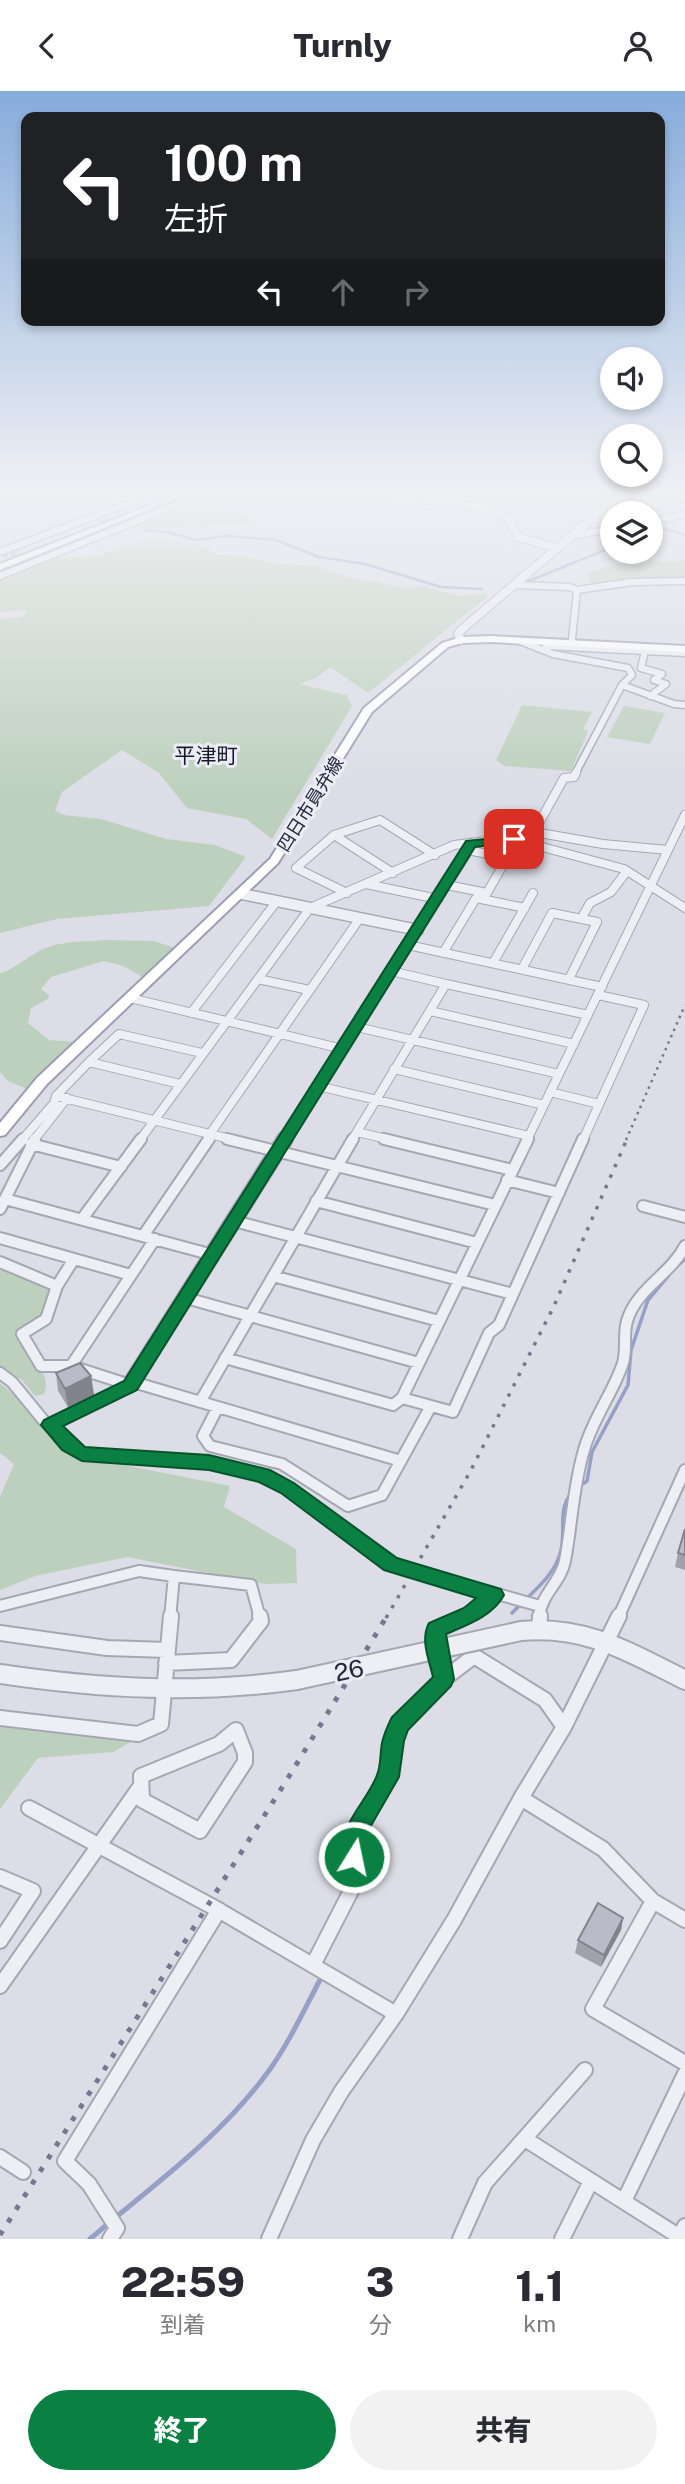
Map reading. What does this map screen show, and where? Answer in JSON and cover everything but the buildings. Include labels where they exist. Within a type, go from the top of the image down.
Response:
[{"type":"main road","points":[[461,640],[685,651]]},
{"type":"main road","name":"四日市員弁線","points":[[0,1132],[42,1081],[274,861],[368,710],[445,645],[461,640]]},
{"type":"street","points":[[461,640],[458,635],[461,630],[503,593]]},
{"type":"street","points":[[572,639],[577,593]]},
{"type":"street","points":[[522,642],[645,651],[685,651]]},
{"type":"street","points":[[522,642],[632,671],[594,734],[574,777],[564,778],[534,832],[603,844],[668,850]]},
{"type":"street","points":[[645,651],[641,668],[662,674],[654,680],[666,684],[650,695]]},
{"type":"street","points":[[622,685],[685,705]]},
{"type":"street","points":[[225,1358],[393,1405],[402,1398],[685,815]]},
{"type":"street","points":[[347,893],[296,868],[334,835],[380,820],[435,855]]},
{"type":"street","points":[[334,835],[393,873]]},
{"type":"street","points":[[51,1425],[131,1383],[469,847],[514,839],[627,871],[685,908]]},
{"type":"street","points":[[82,1220],[310,908],[454,845],[535,864]]},
{"type":"street","points":[[446,885],[487,893],[508,858]]},
{"type":"street","points":[[581,919],[590,903],[611,893],[627,871]]},
{"type":"street","points":[[366,884],[438,899]]},
{"type":"street","points":[[493,963],[533,893]]},
{"type":"street","points":[[242,894],[418,930]]},
{"type":"street","points":[[443,953],[476,898],[525,908]]},
{"type":"street","points":[[191,1013],[277,901]]},
{"type":"street","points":[[522,969],[552,913],[597,922],[569,979]]},
{"type":"street","points":[[143,1236],[360,918]]},
{"type":"street","points":[[402,1398],[453,1412],[489,1333],[499,1325],[644,1005],[569,979],[408,945]]},
{"type":"street","points":[[391,971],[588,1015]]},
{"type":"street","points":[[258,979],[309,990]]},
{"type":"street","points":[[200,1402],[411,1039],[446,984]]},
{"type":"street","points":[[130,998],[343,1049]]},
{"type":"street","points":[[430,1011],[574,1044]]},
{"type":"street","points":[[357,1027],[559,1075]]},
{"type":"street","points":[[202,1053],[119,1034],[89,1062],[62,1097],[31,1144],[2,1204],[82,1220],[213,1255]]},
{"type":"street","points":[[89,1062],[180,1084]]},
{"type":"street","points":[[394,1069],[544,1105]]},
{"type":"street","points":[[318,1086],[528,1136]]},
{"type":"street","points":[[550,1092],[599,1104]]},
{"type":"street","points":[[62,1097],[495,1205]]},
{"type":"street","points":[[0,1165],[62,1097]]},
{"type":"street","points":[[357,1132],[510,1175],[559,1193]]},
{"type":"street","points":[[31,1144],[121,1167]]},
{"type":"street","points":[[316,1201],[477,1243]]},
{"type":"street","points":[[643,1206],[685,1217]]},
{"type":"street","points":[[234,1221],[513,1294]]},
{"type":"street","points":[[0,1238],[131,1275]]},
{"type":"street","points":[[71,1366],[155,1239]]},
{"type":"street","points":[[538,1628],[535,1605],[565,1564],[570,1518],[588,1439],[622,1366],[626,1351],[627,1321],[643,1293],[680,1255],[685,1245]]},
{"type":"street","points":[[74,1259],[57,1286],[46,1319],[22,1334],[41,1366],[71,1366],[401,1461]]},
{"type":"street","points":[[0,1262],[57,1286]]},
{"type":"street","points":[[273,1276],[439,1321]]},
{"type":"street","points":[[186,1298],[419,1363]]},
{"type":"street","points":[[0,1373],[10,1378],[32,1409],[82,1454],[209,1462],[263,1476],[288,1488],[391,1564],[535,1605]]},
{"type":"street","points":[[218,1407],[203,1436],[210,1446],[282,1464],[348,1506],[382,1495],[431,1406]]},
{"type":"street","points":[[269,2239],[313,2140],[341,2092],[396,2014],[454,1920],[521,1798],[564,1727],[685,1470]]},
{"type":"street","points":[[0,1605],[139,1571],[251,1585],[261,1621],[231,1660],[167,1657],[0,1633]]},
{"type":"street","points":[[0,1717],[69,1728],[138,1734],[161,1724],[174,1576]]},
{"type":"street","points":[[444,1679],[435,1640],[436,1629],[471,1615],[494,1595]]},
{"type":"street","name":"26","points":[[0,1674],[76,1686],[215,1691],[298,1680],[538,1628],[576,1630],[607,1640],[685,1680]]},
{"type":"street","points":[[314,1963],[353,1887],[354,1839],[388,1777],[393,1741],[400,1724],[444,1679],[474,1655],[540,1696],[564,1727]]},
{"type":"street","points":[[0,1986],[140,1787],[141,1776],[219,1744],[236,1730],[245,1753],[245,1762],[200,1831],[142,1800],[140,1787]]},
{"type":"street","points":[[521,1798],[603,1849],[653,1901],[685,1920]]},
{"type":"street","points":[[29,1808],[314,1963],[396,2014]]},
{"type":"street","points":[[0,1877],[33,1892],[0,1941]]},
{"type":"street","points":[[653,1901],[593,2010],[685,2063]]},
{"type":"street","points":[[112,2227],[89,2184],[65,2161],[219,1910]]},
{"type":"street","points":[[460,2239],[485,2183],[585,2070]]},
{"type":"street","points":[[624,2201],[685,2074]]},
{"type":"street","points":[[525,2139],[682,2235]]},
{"type":"street","points":[[0,2157],[23,2172]]},
{"type":"street","points":[[562,2239],[591,2181]]},
{"type":"green space","points":[[0,593],[450,593],[461,596],[486,593],[488,596],[368,693],[330,667],[316,678],[299,684],[346,695],[352,706],[272,839],[246,819],[187,808],[159,773],[122,750],[62,792],[55,811],[64,815],[101,819],[166,839],[215,845],[246,857],[209,906],[57,919],[0,933],[0,619],[22,617],[28,610],[0,612]]},
{"type":"green space","points":[[522,705],[592,712],[583,729],[588,731],[571,771],[505,766],[496,760]]},
{"type":"green space","points":[[624,706],[665,713],[650,744],[607,737]]},
{"type":"green space","points":[[103,940],[153,941],[173,947],[144,978],[123,966],[104,961],[51,977],[41,989],[49,995],[48,999],[31,1008],[28,1023],[49,1040],[76,1042],[27,1089],[8,1081],[0,1072],[0,973],[50,946]]},
{"type":"green space","points":[[0,1263],[55,1286],[40,1316],[17,1334],[42,1370],[46,1386],[44,1394],[35,1396],[22,1380],[0,1367]]},
{"type":"green space","points":[[0,1383],[79,1450],[114,1463],[230,1486],[224,1507],[296,1549],[297,1583],[265,1584],[127,1557],[35,1576],[0,1590],[0,1497],[14,1464],[0,1453]]},
{"type":"green space","points":[[0,1724],[93,1738],[138,1738],[113,1752],[38,1758],[0,1809]]},
{"type":"waterway","points":[[676,1267],[685,1259]]},
{"type":"waterway","points":[[578,1487],[587,1481],[592,1452],[628,1385],[631,1350],[648,1300],[669,1275]]},
{"type":"waterway","points":[[526,1599],[556,1564],[562,1542],[563,1513],[572,1492]]},
{"type":"waterway","points":[[512,1613],[521,1604]]},
{"type":"waterway","points":[[116,2217],[216,2131],[252,2093],[283,2050],[321,1978]]},
{"type":"waterway","points":[[90,2239],[110,2222]]},
{"type":"railway","points":[[626,1140],[685,1005]]},
{"type":"railway","points":[[386,1618],[470,1472],[554,1306],[627,1139]]},
{"type":"railway","points":[[0,2235],[387,1616]]},
{"type":"district","name":"平津町","points":[[206,755]]},
{"type":"route","points":[[354,1857],[354,1839],[360,1824],[388,1777],[393,1741],[400,1724],[444,1679],[435,1640],[436,1629],[471,1615],[494,1595],[391,1564],[274,1480],[209,1462],[82,1454],[69,1445],[51,1425],[130,1385],[471,844],[514,839]]}]
